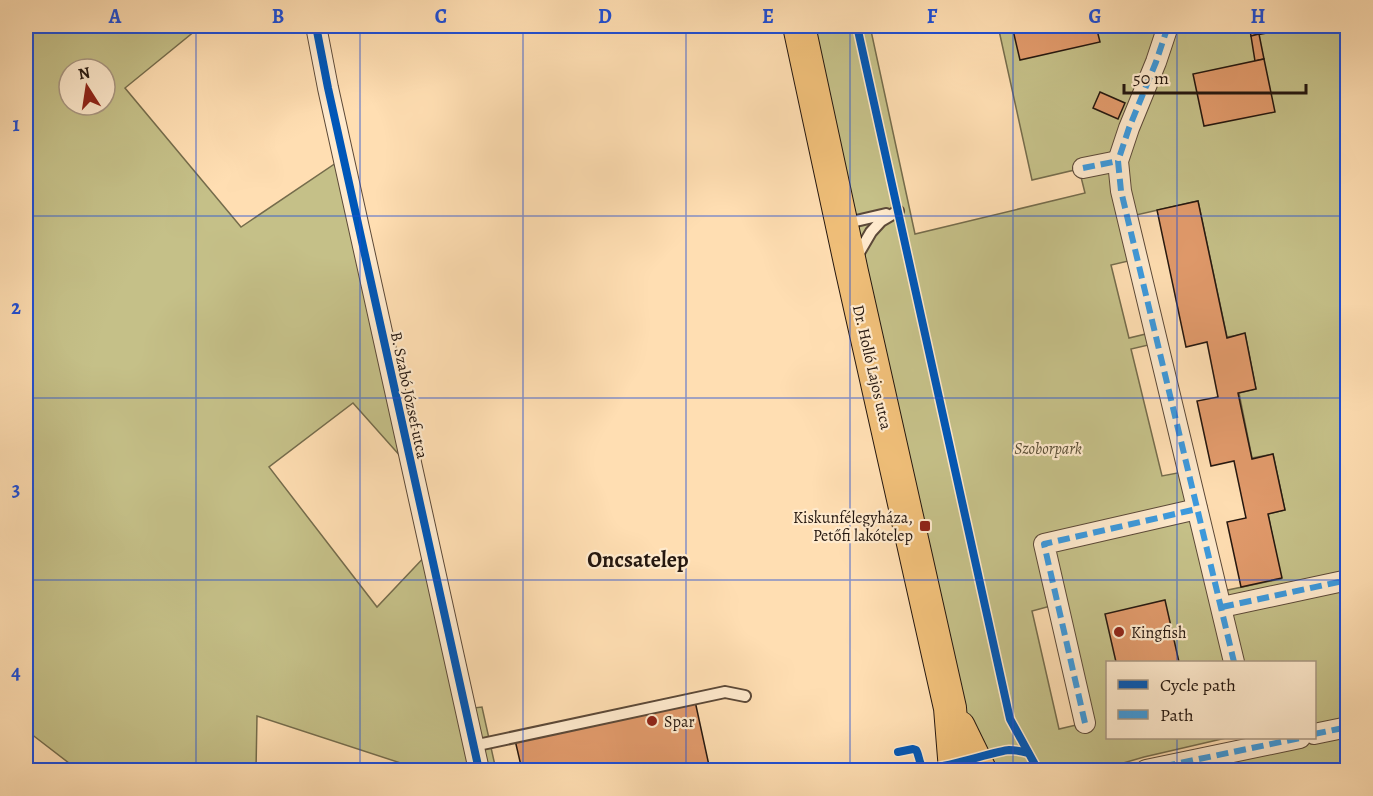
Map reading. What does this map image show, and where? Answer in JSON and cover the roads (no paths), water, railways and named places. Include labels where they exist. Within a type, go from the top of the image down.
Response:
[{"type":"main road","name":"Dr. Holló Lajos utca","points":[[800,26],[841,225],[950,708]]},
{"type":"main road","points":[[950,708],[955,771]]},
{"type":"main road","points":[[950,708],[980,771]]},
{"type":"street","name":"B. Szabó József utca","points":[[316,26],[478,771]]},
{"type":"street","points":[[1168,26],[1118,160],[1121,191],[1234,661]]},
{"type":"street","points":[[1083,168],[1118,160]]},
{"type":"street","points":[[1085,723],[1044,544],[1197,509]]},
{"type":"street","points":[[1221,607],[1347,580]]},
{"type":"street","points":[[1316,734],[1347,727]]},
{"type":"street","points":[[1146,771],[1253,742],[1288,739]]},
{"type":"lane","points":[[841,225],[898,212],[881,221],[871,232],[859,252],[852,272]]},
{"type":"lane","points":[[473,746],[725,692],[745,696]]},
{"type":"place","name":"Kiskunfélegyháza, Petőfi lakótelep","points":[[925,526]]},
{"type":"place","name":"Kingfish","points":[[1119,632]]},
{"type":"place","name":"Spar","points":[[652,721]]},
{"type":"district","name":"Oncsatelep","points":[[638,559]]},
{"type":"park label","name":"Szoborpark","points":[[1048,448]]}]
